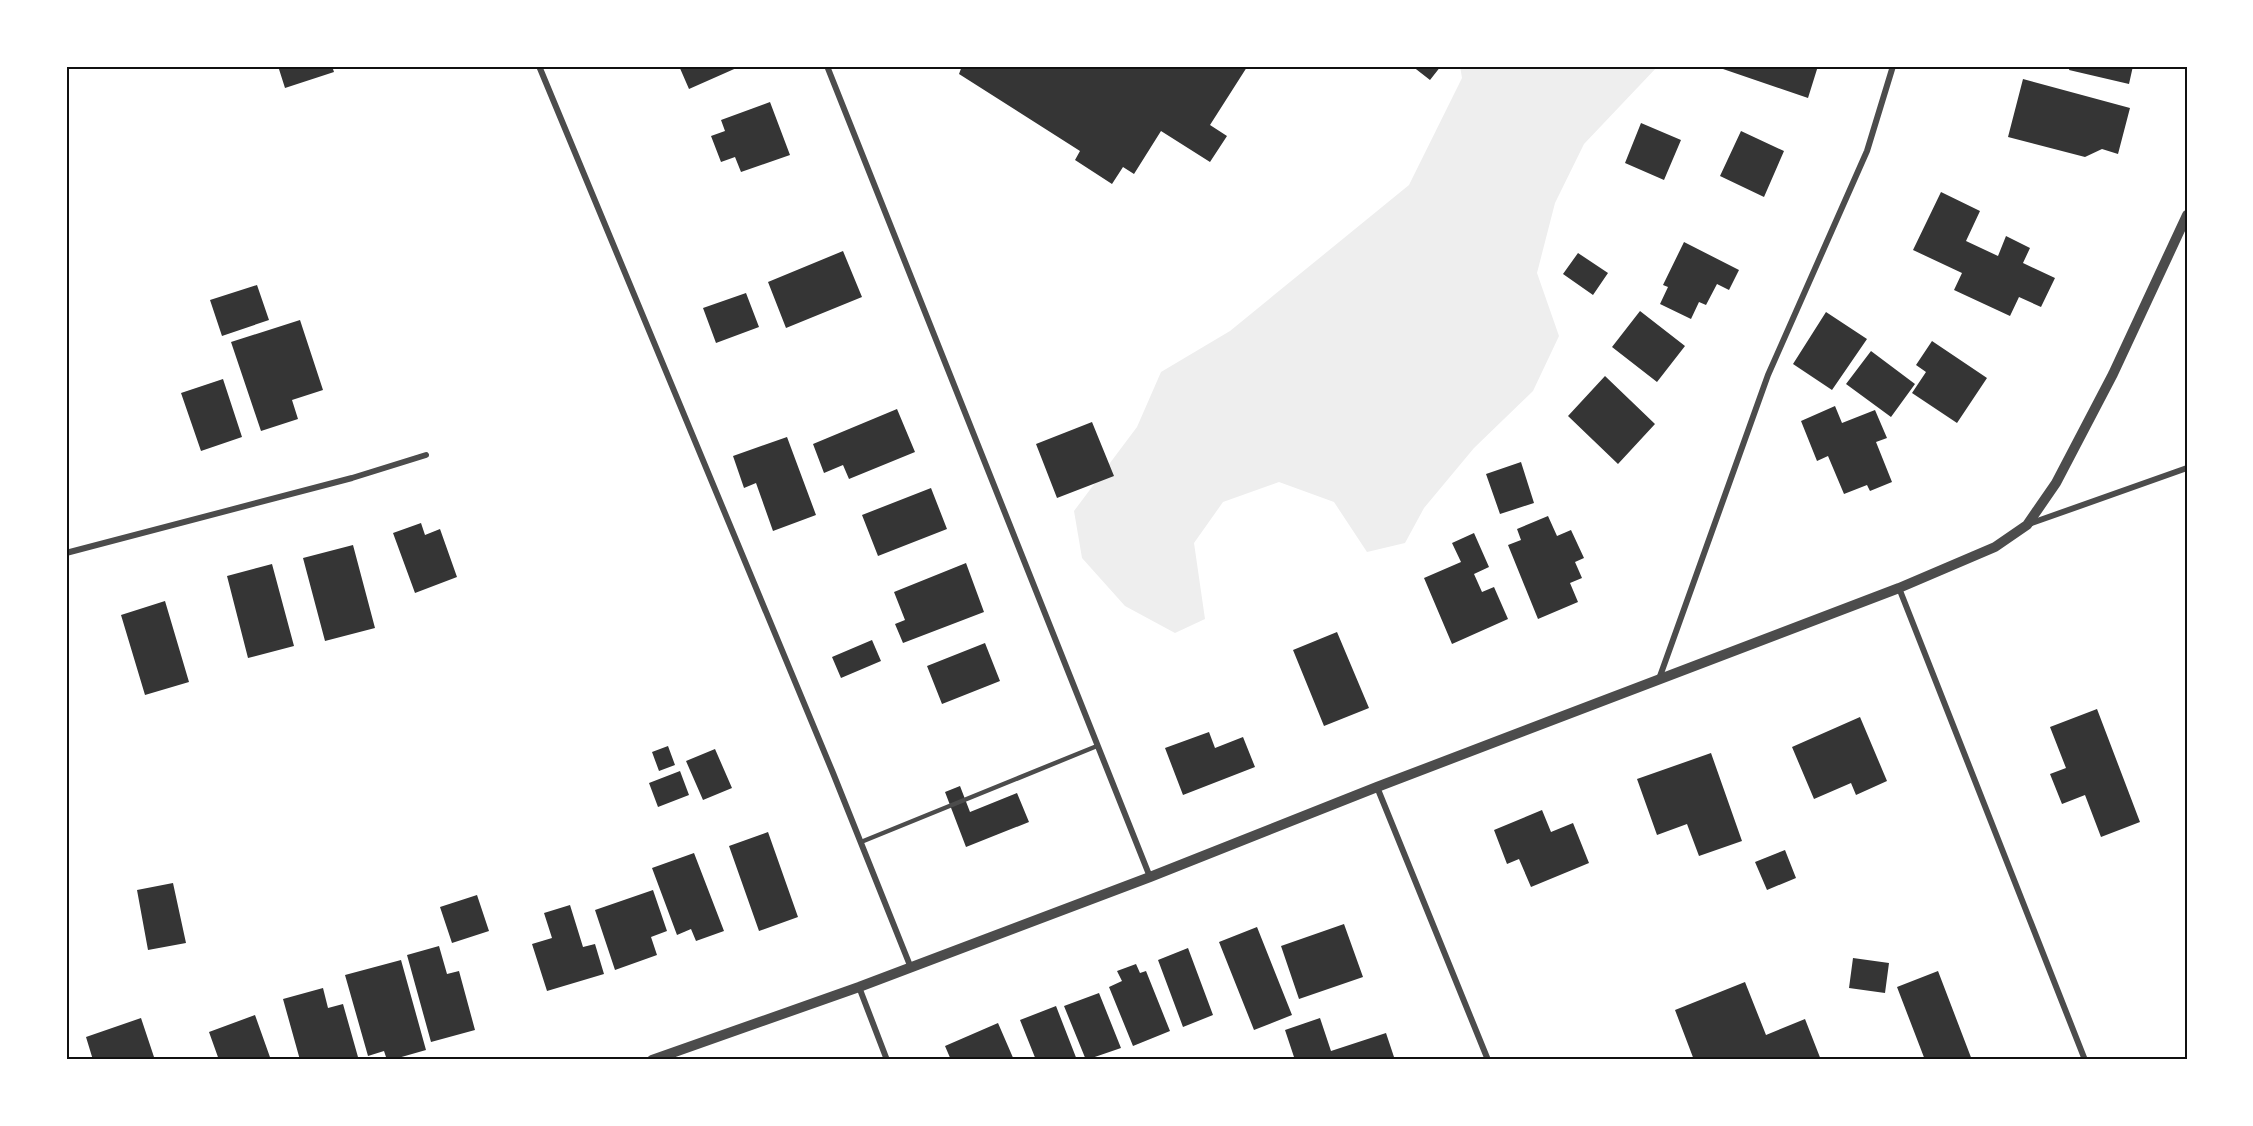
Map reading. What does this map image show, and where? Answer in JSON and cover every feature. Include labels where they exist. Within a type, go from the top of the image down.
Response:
[{"type":"street","points":[[539,66],[861,842],[911,968]]},
{"type":"street","points":[[827,66],[1150,877]]},
{"type":"street","points":[[1659,679],[1768,375],[1867,151],[1893,66]]},
{"type":"street","points":[[2027,525],[2056,483],[2113,374],[2187,215]]},
{"type":"street","points":[[66,553],[352,478],[426,455]]},
{"type":"street","points":[[652,1060],[911,968],[1150,877],[1377,787],[1899,588],[1995,547],[2027,525],[2187,468]]},
{"type":"street","points":[[1899,588],[2085,1060]]},
{"type":"street","points":[[1377,787],[1488,1060]]},
{"type":"street","points":[[859,987],[887,1060]]},
{"type":"lane","points":[[861,842],[1097,746]]},
{"type":"shaded area","points":[[1460,66],[1658,66],[1584,144],[1555,203],[1537,273],[1559,336],[1533,391],[1474,448],[1424,508],[1405,543],[1367,552],[1334,502],[1279,482],[1223,502],[1194,543],[1205,619],[1175,633],[1125,606],[1082,558],[1074,511],[1137,427],[1161,372],[1230,331],[1409,185],[1462,78]]},
{"type":"building","points":[[278,66],[332,66],[334,72],[285,88]]},
{"type":"building","points":[[679,66],[741,66],[689,89]]},
{"type":"building","points":[[962,66],[1247,67],[1210,125],[1227,136],[1210,162],[1161,131],[1134,174],[1123,167],[1112,184],[1075,160],[1080,151],[959,74]]},
{"type":"building","points":[[1412,66],[1441,66],[1430,80]]},
{"type":"building","points":[[1724,66],[1818,66],[1808,98],[1723,69]]},
{"type":"building","points":[[2070,66],[2133,66],[2129,84],[2069,70]]},
{"type":"building","points":[[2023,79],[2130,108],[2118,154],[2102,149],[2085,157],[2008,137]]},
{"type":"building","points":[[770,102],[790,155],[741,172],[735,157],[721,162],[711,136],[725,131],[721,120]]},
{"type":"building","points":[[1641,123],[1681,140],[1664,180],[1625,163]]},
{"type":"building","points":[[1741,131],[1784,151],[1764,197],[1720,176]]},
{"type":"building","points":[[1941,192],[1980,211],[1966,241],[1998,256],[2006,236],[2030,248],[2023,263],[2055,278],[2041,307],[2019,297],[2010,316],[1954,290],[1962,273],[1913,250]]},
{"type":"building","points":[[1684,242],[1739,270],[1729,290],[1717,284],[1706,305],[1699,302],[1691,319],[1660,304],[1668,287],[1663,285]]},
{"type":"building","points":[[843,251],[862,297],[786,328],[768,282]]},
{"type":"building","points":[[1578,253],[1608,273],[1593,295],[1563,274]]},
{"type":"building","points":[[257,285],[269,320],[222,336],[210,300]]},
{"type":"building","points":[[746,293],[759,327],[716,343],[703,308]]},
{"type":"building","points":[[1640,311],[1685,346],[1657,382],[1612,347]]},
{"type":"building","points":[[1826,312],[1867,339],[1832,390],[1793,364]]},
{"type":"building","points":[[300,320],[323,390],[292,400],[298,419],[261,431],[231,342]]},
{"type":"building","points":[[1932,341],[1987,378],[1957,423],[1912,393],[1926,372],[1916,365]]},
{"type":"building","points":[[1871,351],[1915,384],[1891,417],[1846,384]]},
{"type":"building","points":[[1605,376],[1655,424],[1618,464],[1568,416]]},
{"type":"building","points":[[223,379],[242,437],[201,451],[181,393]]},
{"type":"building","points":[[1835,406],[1842,423],[1875,410],[1887,438],[1876,442],[1892,482],[1870,491],[1867,485],[1844,494],[1828,456],[1817,461],[1801,421]]},
{"type":"building","points":[[897,409],[915,452],[849,479],[843,465],[824,473],[813,444]]},
{"type":"building","points":[[1092,422],[1114,476],[1057,498],[1036,444]]},
{"type":"building","points":[[787,437],[816,515],[773,531],[756,483],[744,488],[733,456]]},
{"type":"building","points":[[1521,462],[1534,503],[1500,514],[1486,474]]},
{"type":"building","points":[[931,488],[947,529],[878,556],[862,515]]},
{"type":"building","points":[[1548,516],[1557,536],[1571,530],[1584,558],[1575,562],[1582,578],[1570,583],[1578,602],[1538,619],[1508,545],[1521,540],[1517,529]]},
{"type":"building","points":[[421,523],[425,535],[440,529],[457,577],[415,593],[393,533]]},
{"type":"building","points":[[1474,533],[1489,567],[1474,574],[1482,592],[1494,587],[1508,619],[1452,644],[1424,578],[1461,562],[1452,543]]},
{"type":"building","points":[[353,545],[375,628],[325,641],[303,558]]},
{"type":"building","points":[[966,563],[984,612],[903,643],[895,624],[905,620],[894,592]]},
{"type":"building","points":[[272,564],[294,646],[248,658],[227,576]]},
{"type":"building","points":[[165,601],[189,682],[145,695],[121,615]]},
{"type":"building","points":[[1337,632],[1369,708],[1324,726],[1293,650]]},
{"type":"building","points":[[872,640],[881,661],[841,678],[832,657]]},
{"type":"building","points":[[985,643],[1000,681],[942,704],[927,666]]},
{"type":"building","points":[[2097,709],[2140,822],[2101,837],[2085,795],[2062,804],[2050,774],[2066,768],[2050,727]]},
{"type":"building","points":[[1860,717],[1887,781],[1856,795],[1851,783],[1814,799],[1792,747]]},
{"type":"building","points":[[1209,732],[1215,748],[1243,737],[1255,767],[1183,795],[1165,748]]},
{"type":"building","points":[[668,746],[675,765],[659,771],[652,752]]},
{"type":"building","points":[[715,749],[732,788],[703,800],[686,761]]},
{"type":"building","points":[[1711,753],[1742,841],[1699,856],[1687,824],[1657,835],[1637,779]]},
{"type":"building","points":[[680,771],[689,795],[658,807],[649,783]]},
{"type":"building","points":[[960,786],[970,812],[1017,793],[1029,822],[966,847],[945,792]]},
{"type":"building","points":[[1542,810],[1551,832],[1573,823],[1589,863],[1531,887],[1519,859],[1507,864],[1494,830]]},
{"type":"building","points":[[768,832],[798,917],[759,931],[729,846]]},
{"type":"building","points":[[1785,850],[1796,878],[1767,890],[1755,862]]},
{"type":"building","points":[[694,853],[724,931],[696,941],[691,929],[677,935],[652,868]]},
{"type":"building","points":[[173,883],[186,943],[148,950],[137,890]]},
{"type":"building","points":[[653,890],[667,931],[651,937],[657,955],[615,970],[595,910]]},
{"type":"building","points":[[477,895],[489,931],[452,943],[440,907]]},
{"type":"building","points":[[570,905],[583,947],[595,944],[604,974],[547,991],[532,944],[552,938],[544,913]]},
{"type":"building","points":[[1344,924],[1363,977],[1299,999],[1281,946]]},
{"type":"building","points":[[1257,927],[1292,1015],[1254,1030],[1219,942]]},
{"type":"building","points":[[439,946],[447,974],[459,971],[475,1030],[431,1042],[407,955]]},
{"type":"building","points":[[1188,948],[1213,1015],[1183,1027],[1158,960]]},
{"type":"building","points":[[1853,958],[1889,963],[1885,993],[1849,988]]},
{"type":"building","points":[[401,960],[426,1050],[391,1060],[387,1060],[384,1051],[368,1056],[345,975]]},
{"type":"building","points":[[1136,964],[1140,973],[1146,971],[1170,1031],[1133,1046],[1109,987],[1122,981],[1117,971]]},
{"type":"building","points":[[1938,971],[1972,1060],[1925,1060],[1897,987]]},
{"type":"building","points":[[1745,982],[1766,1035],[1805,1019],[1821,1060],[1694,1060],[1675,1010]]},
{"type":"building","points":[[323,988],[328,1008],[343,1004],[358,1057],[348,1060],[300,1060],[283,999]]},
{"type":"building","points":[[1099,993],[1121,1048],[1086,1060],[1064,1006]]},
{"type":"building","points":[[1056,1006],[1077,1060],[1036,1060],[1020,1020]]},
{"type":"building","points":[[255,1015],[271,1060],[219,1060],[209,1032]]},
{"type":"building","points":[[141,1018],[155,1060],[93,1060],[86,1037]]},
{"type":"building","points":[[1320,1018],[1331,1051],[1386,1033],[1395,1060],[1286,1060],[1294,1057],[1285,1030]]},
{"type":"building","points":[[998,1023],[1014,1060],[951,1060],[945,1046]]}]
